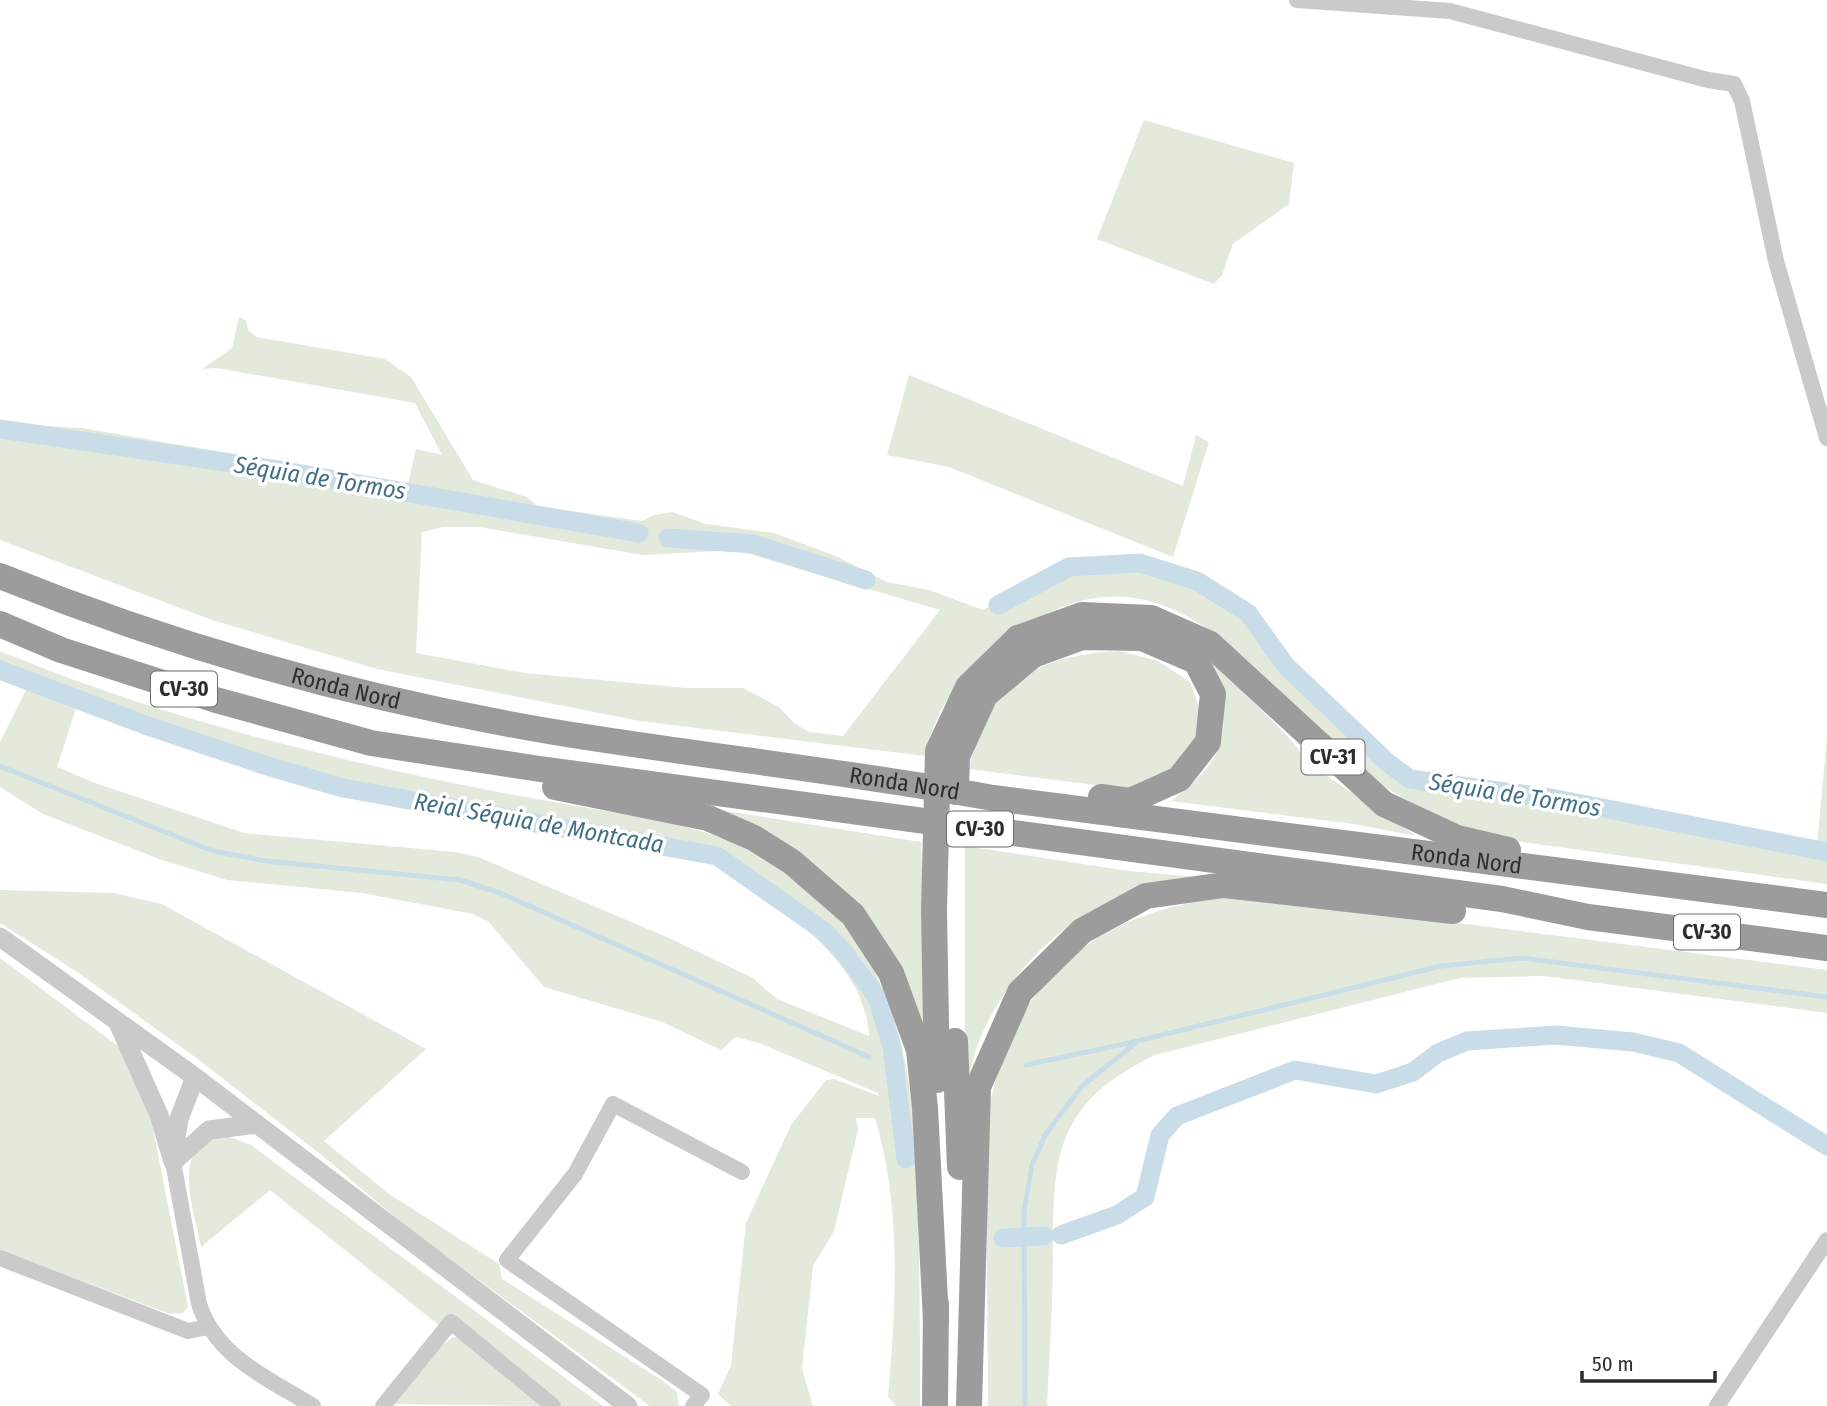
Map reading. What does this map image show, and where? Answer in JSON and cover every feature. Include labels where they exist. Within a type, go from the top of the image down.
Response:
[{"type":"highway","name":"Ronda Nord","points":[[0,576],[81,609],[234,658],[389,700],[553,732],[895,780],[993,798],[1827,905]]},
{"type":"highway","name":"CV-31","points":[[1026,647],[1082,615],[1151,618],[1210,644],[1384,804],[1457,838],[1671,885]]},
{"type":"highway","name":"Ronda Nord","points":[[0,624],[61,650],[203,695],[371,743],[582,775],[1502,899],[1588,917],[1827,948]]},
{"type":"highway","points":[[895,780],[995,785],[1130,801],[1179,779],[1208,742],[1213,694],[1196,661],[1142,638],[1082,637],[1026,647],[985,695],[957,756],[943,908],[935,1406]]},
{"type":"highway","points":[[371,743],[535,783],[708,818],[754,838],[792,862],[853,915],[891,972],[919,1050],[925,1108],[936,1321]]},
{"type":"highway","points":[[969,1406],[969,1319],[978,1087],[1020,992],[1082,931],[1146,896],[1224,885],[1500,916],[1588,917]]},
{"type":"highway","points":[[943,908],[969,1319]]},
{"type":"street","points":[[1297,0],[1450,11],[1708,80],[1734,84],[1742,101],[1776,261],[1827,438]]},
{"type":"street","points":[[0,937],[195,1077],[628,1406]]},
{"type":"street","points":[[117,1021],[159,1115],[173,1162],[198,1304],[208,1326],[237,1359],[313,1406]]},
{"type":"street","points":[[159,1115],[195,1077]]},
{"type":"street","points":[[173,1162],[179,1119],[195,1077]]},
{"type":"street","points":[[697,1400],[507,1260],[575,1174],[613,1104],[742,1172]]},
{"type":"street","points":[[173,1162],[209,1130],[257,1124]]},
{"type":"street","points":[[1717,1406],[1827,1240]]},
{"type":"street","points":[[0,1258],[188,1331],[208,1326]]},
{"type":"street","points":[[383,1406],[452,1322],[553,1406]]},
{"type":"shaded area","points":[[1144,120],[1294,163],[1289,204],[1233,244],[1222,275],[1214,284],[1097,239]]},
{"type":"shaded area","points":[[239,317],[246,321],[248,330],[256,337],[385,359],[411,377],[473,480],[527,497],[537,506],[642,521],[654,515],[672,512],[706,524],[774,533],[838,557],[887,582],[929,590],[983,610],[1068,565],[1139,561],[1191,577],[1225,591],[1252,609],[1279,647],[1404,769],[1415,775],[1585,799],[1817,845],[1827,738],[1827,884],[1500,839],[1440,818],[1368,775],[1239,653],[1200,624],[1158,604],[1114,597],[1065,606],[1013,636],[968,674],[946,701],[925,756],[640,721],[377,669],[212,620],[0,540],[0,423],[82,428],[408,484],[416,449],[442,455],[415,403],[217,368],[202,369],[232,348]],"holes":[[[443,527],[479,527],[643,555],[736,550],[940,610],[843,736],[809,732],[794,723],[779,707],[743,688],[687,688],[525,673],[416,653],[422,532]]]},
{"type":"shaded area","points":[[909,375],[1183,486],[1196,435],[1209,442],[1173,557],[949,467],[887,455]]},
{"type":"shaded area","points":[[0,651],[108,692],[275,742],[443,781],[681,826],[726,839],[748,849],[803,884],[834,913],[860,947],[880,983],[900,1040],[911,1098],[916,1157],[920,1406],[896,1406],[888,1397],[895,1256],[890,1186],[875,1118],[856,1118],[858,1130],[834,1231],[813,1266],[802,1369],[813,1406],[731,1406],[718,1394],[731,1365],[746,1223],[791,1125],[826,1080],[834,1079],[879,1096],[878,1093],[759,1043],[736,1037],[721,1050],[662,1022],[544,987],[489,922],[473,914],[362,893],[227,880],[162,860],[43,814],[0,787],[0,742],[28,686],[0,676]],"holes":[[[77,705],[181,747],[307,785],[719,866],[791,917],[835,958],[852,982],[864,1008],[869,1036],[777,999],[753,978],[669,938],[478,857],[455,852],[244,833],[95,783],[57,767]]]},
{"type":"shaded area","points":[[1119,651],[1158,661],[1190,682],[1199,707],[1197,739],[1182,760],[1167,771],[1127,789],[969,769],[976,740],[987,716],[1001,696],[1019,680],[1039,668],[1063,659]]},
{"type":"shaded area","points":[[1207,660],[1228,676],[1294,743],[1306,762],[1416,836],[1354,824],[1171,801],[1205,769],[1216,754],[1222,739],[1221,704]]},
{"type":"shaded area","points":[[694,806],[921,842],[929,1066],[879,931]]},
{"type":"shaded area","points":[[965,846],[1129,871],[1195,877],[1126,898],[1089,913],[1050,941],[1032,958],[1016,977],[989,1019],[972,1063],[965,1105]]},
{"type":"shaded area","points":[[0,890],[114,893],[162,904],[426,1049],[324,1141],[389,1194],[499,1264],[502,1279],[663,1381],[677,1392],[679,1406],[650,1406],[408,1228],[324,1157],[195,1057],[77,972],[0,923]]},
{"type":"shaded area","points":[[1246,896],[1827,970],[1827,1013],[1544,976],[1460,978],[1155,1055],[1122,1074],[1097,1093],[1079,1113],[1066,1136],[1055,1188],[1047,1406],[988,1406],[988,1123],[990,1104],[1004,1056],[1023,1015],[1048,981],[1078,952],[1113,929],[1153,913],[1197,902]]},
{"type":"shaded area","points":[[0,958],[122,1049],[147,1098],[188,1307],[183,1313],[170,1314],[0,1250]]},
{"type":"shaded area","points":[[227,1136],[251,1145],[603,1406],[563,1406],[495,1350],[441,1327],[270,1190],[201,1247],[191,1197],[190,1164],[196,1151],[208,1141]]},
{"type":"shaded area","points":[[453,1337],[461,1337],[545,1406],[393,1404],[439,1348]]},
{"type":"waterway","name":"Séquia de Tormos","points":[[0,429],[285,471],[639,533]]},
{"type":"waterway","name":"Séquia de Tormos","points":[[668,538],[753,544],[866,580]]},
{"type":"waterway","name":"Séquia de Tormos","points":[[998,605],[1069,567],[1140,563],[1197,581],[1248,613],[1286,666],[1388,763],[1410,779],[1551,798],[1827,852]]},
{"type":"waterway","name":"Reial Séquia de Montcada","points":[[0,670],[148,726],[343,788],[717,856],[824,931],[844,952],[877,997],[892,1047],[906,1159]]},
{"type":"waterway","points":[[0,766],[213,851],[266,861],[460,880],[500,893],[869,1057]]},
{"type":"waterway","points":[[1026,1065],[1138,1041],[1441,966],[1522,958],[1827,997]]},
{"type":"waterway","name":"Reial Séquia de Montcada","points":[[1061,1235],[1117,1215],[1145,1197],[1160,1135],[1177,1116],[1295,1070],[1376,1084],[1413,1072],[1438,1053],[1467,1041],[1556,1035],[1633,1042],[1679,1053],[1827,1146]]},
{"type":"waterway","points":[[1025,1406],[1024,1211],[1032,1165],[1045,1135],[1082,1086],[1137,1042]]},
{"type":"waterway","name":"Reial Séquia de Montcada","points":[[1003,1238],[1044,1236]]}]
